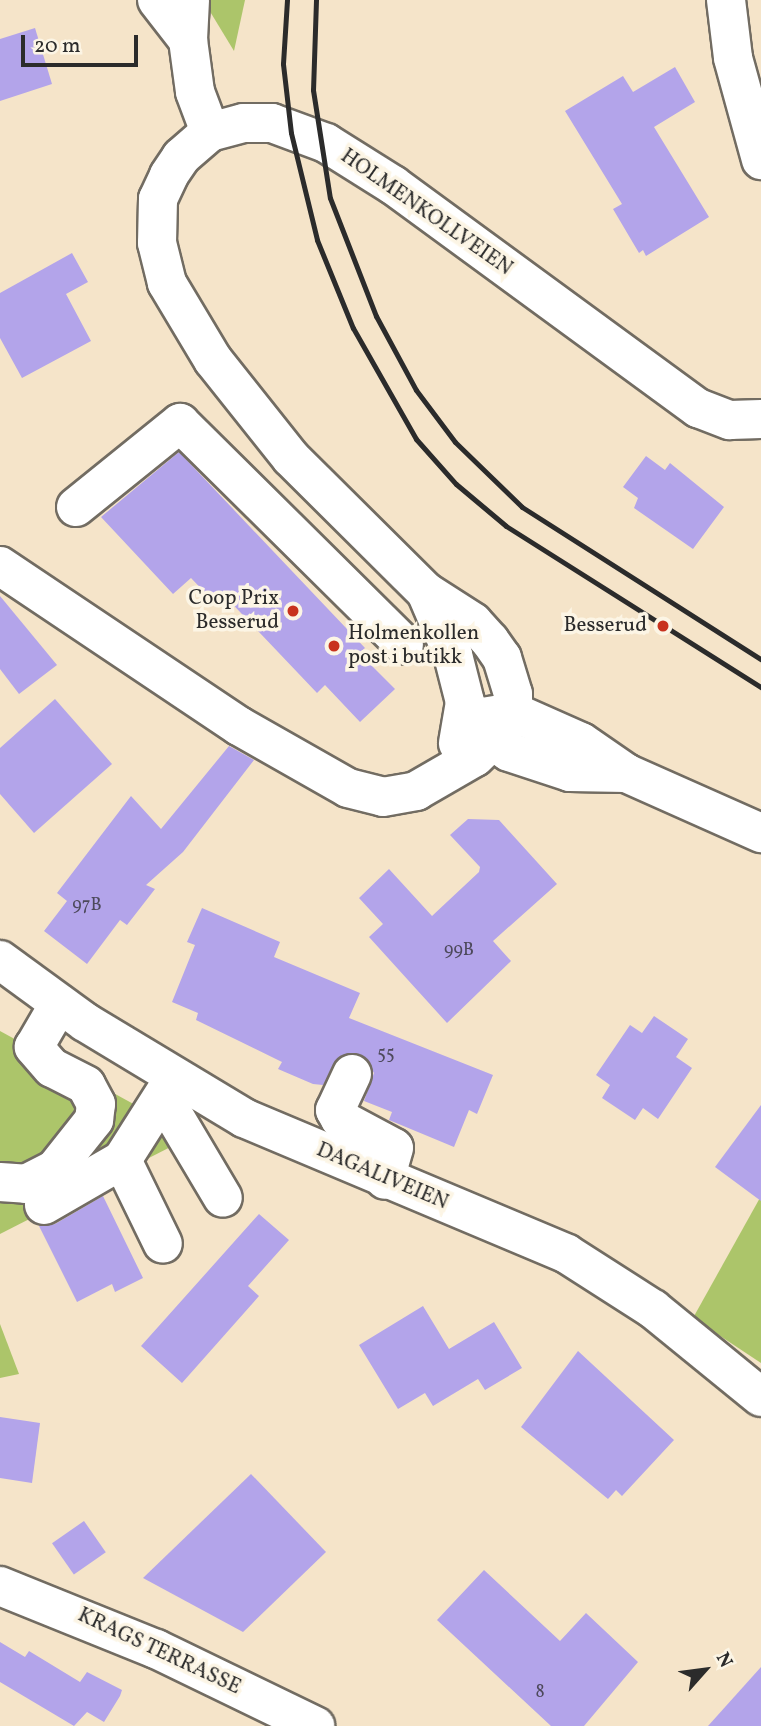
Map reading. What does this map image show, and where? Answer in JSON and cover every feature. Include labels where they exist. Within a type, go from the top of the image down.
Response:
[{"type":"main road","points":[[157,0],[188,40]]},
{"type":"main road","points":[[190,0],[188,40],[195,92],[210,132]]},
{"type":"main road","points":[[726,0],[733,58],[761,160]]},
{"type":"main road","name":"HOLMENKOLLVEIEN","points":[[513,712],[511,679],[490,641],[473,622],[426,592],[291,458],[213,360],[167,283],[156,243],[158,199],[181,157],[210,132],[244,123],[272,124],[326,143],[393,185],[698,408],[730,420],[761,419]]},
{"type":"main road","points":[[76,507],[180,423],[404,645]]},
{"type":"main road","points":[[320,562],[360,526]]},
{"type":"main road","points":[[0,566],[249,733],[348,788],[402,796],[447,772],[478,731],[513,712],[581,742],[626,774],[761,833]]},
{"type":"main road","name":"HOLMENKOLLVEIEN","points":[[426,592],[459,673],[478,731]]},
{"type":"main road","points":[[478,731],[570,772],[626,774]]},
{"type":"main road","name":"DAGALIVEIEN","points":[[6,977],[59,1004],[168,1088],[567,1254],[653,1309],[761,1397]]},
{"type":"main road","points":[[0,1182],[26,1184],[55,1168],[94,1120],[96,1104],[86,1085],[52,1068],[34,1047],[59,1004]]},
{"type":"main road","points":[[352,1074],[335,1110],[340,1119],[394,1148],[385,1180]]},
{"type":"main road","points":[[44,1205],[122,1160],[168,1088]]},
{"type":"main road","points":[[168,1088],[223,1198]]},
{"type":"main road","points":[[122,1160],[163,1244]]},
{"type":"main road","name":"KRAGS TERRASSE","points":[[0,1586],[156,1649],[315,1726]]},
{"type":"green space","points":[[203,0],[245,0],[234,51]]},
{"type":"green space","points":[[0,1031],[192,1136],[0,1234]]},
{"type":"green space","points":[[761,1196],[761,1363],[693,1318]]},
{"type":"green space","points":[[0,1324],[19,1374],[0,1378]]},
{"type":"building","points":[[35,28],[52,84],[0,101],[0,39]]},
{"type":"building","points":[[675,67],[695,102],[654,127],[709,217],[646,256],[643,250],[639,253],[613,209],[622,204],[565,111],[623,76],[633,92]]},
{"type":"building","points":[[72,253],[88,282],[66,294],[91,341],[22,378],[0,338],[0,293]]},
{"type":"building","points":[[179,452],[365,648],[359,653],[395,689],[360,722],[325,685],[317,693],[220,591],[211,599],[191,578],[173,594],[101,517]]},
{"type":"building","points":[[646,456],[665,470],[670,463],[724,507],[693,549],[634,508],[638,498],[623,487]]},
{"type":"building","points":[[0,596],[57,665],[19,694],[0,669]]},
{"type":"building","points":[[55,699],[112,764],[34,833],[0,794],[0,748]]},
{"type":"building","points":[[229,746],[254,760],[183,852],[146,885],[155,889],[127,925],[120,920],[87,964],[44,931],[67,901],[57,893],[131,796],[161,829]]},
{"type":"building","points":[[468,819],[499,820],[557,884],[493,941],[511,961],[447,1023],[369,937],[383,924],[359,898],[389,869],[432,916],[479,872],[480,867],[450,835]]},
{"type":"building","points":[[202,908],[280,942],[274,957],[360,993],[349,1018],[493,1075],[477,1114],[469,1110],[454,1147],[389,1120],[392,1112],[364,1101],[374,1073],[362,1055],[340,1056],[323,1085],[313,1084],[278,1069],[282,1062],[196,1020],[198,1013],[172,1002],[195,945],[187,942]]},
{"type":"building","points":[[654,1016],[688,1039],[676,1057],[692,1068],[658,1119],[643,1108],[635,1120],[602,1098],[610,1085],[596,1075],[630,1025],[642,1033]]},
{"type":"building","points":[[761,1105],[761,1201],[715,1167]]},
{"type":"building","points":[[103,1196],[143,1278],[115,1292],[112,1284],[77,1302],[39,1226],[55,1224]]},
{"type":"building","points":[[259,1214],[289,1240],[248,1286],[259,1296],[182,1383],[141,1346]]},
{"type":"building","points":[[423,1306],[449,1349],[494,1322],[522,1368],[485,1390],[478,1379],[433,1406],[425,1393],[398,1409],[359,1345]]},
{"type":"building","points":[[578,1351],[674,1440],[622,1496],[616,1490],[608,1499],[521,1427]]},
{"type":"building","points":[[0,1417],[40,1423],[32,1483],[0,1478]]},
{"type":"building","points":[[251,1474],[326,1552],[243,1632],[143,1578]]},
{"type":"building","points":[[84,1521],[106,1552],[74,1574],[52,1543]]},
{"type":"building","points":[[484,1570],[560,1641],[586,1613],[638,1662],[584,1726],[551,1726],[437,1620]]},
{"type":"building","points":[[0,1642],[25,1657],[29,1651],[80,1682],[87,1672],[122,1690],[120,1696],[104,1722],[87,1712],[74,1726],[0,1682]]},
{"type":"building","points":[[761,1667],[761,1726],[708,1726]]},
{"type":"railway","points":[[287,0],[283,64],[291,133],[317,240],[353,328],[416,439],[456,484],[506,526],[761,687]]},
{"type":"railway","points":[[316,0],[313,90],[330,198],[376,316],[416,390],[455,442],[522,507],[761,659]]},
{"type":"place","name":"Coop Prix Besserud","points":[[293,611]]},
{"type":"place","name":"Besserud","points":[[663,626]]},
{"type":"place","name":"Holmenkollen post i butikk","points":[[334,646]]}]
